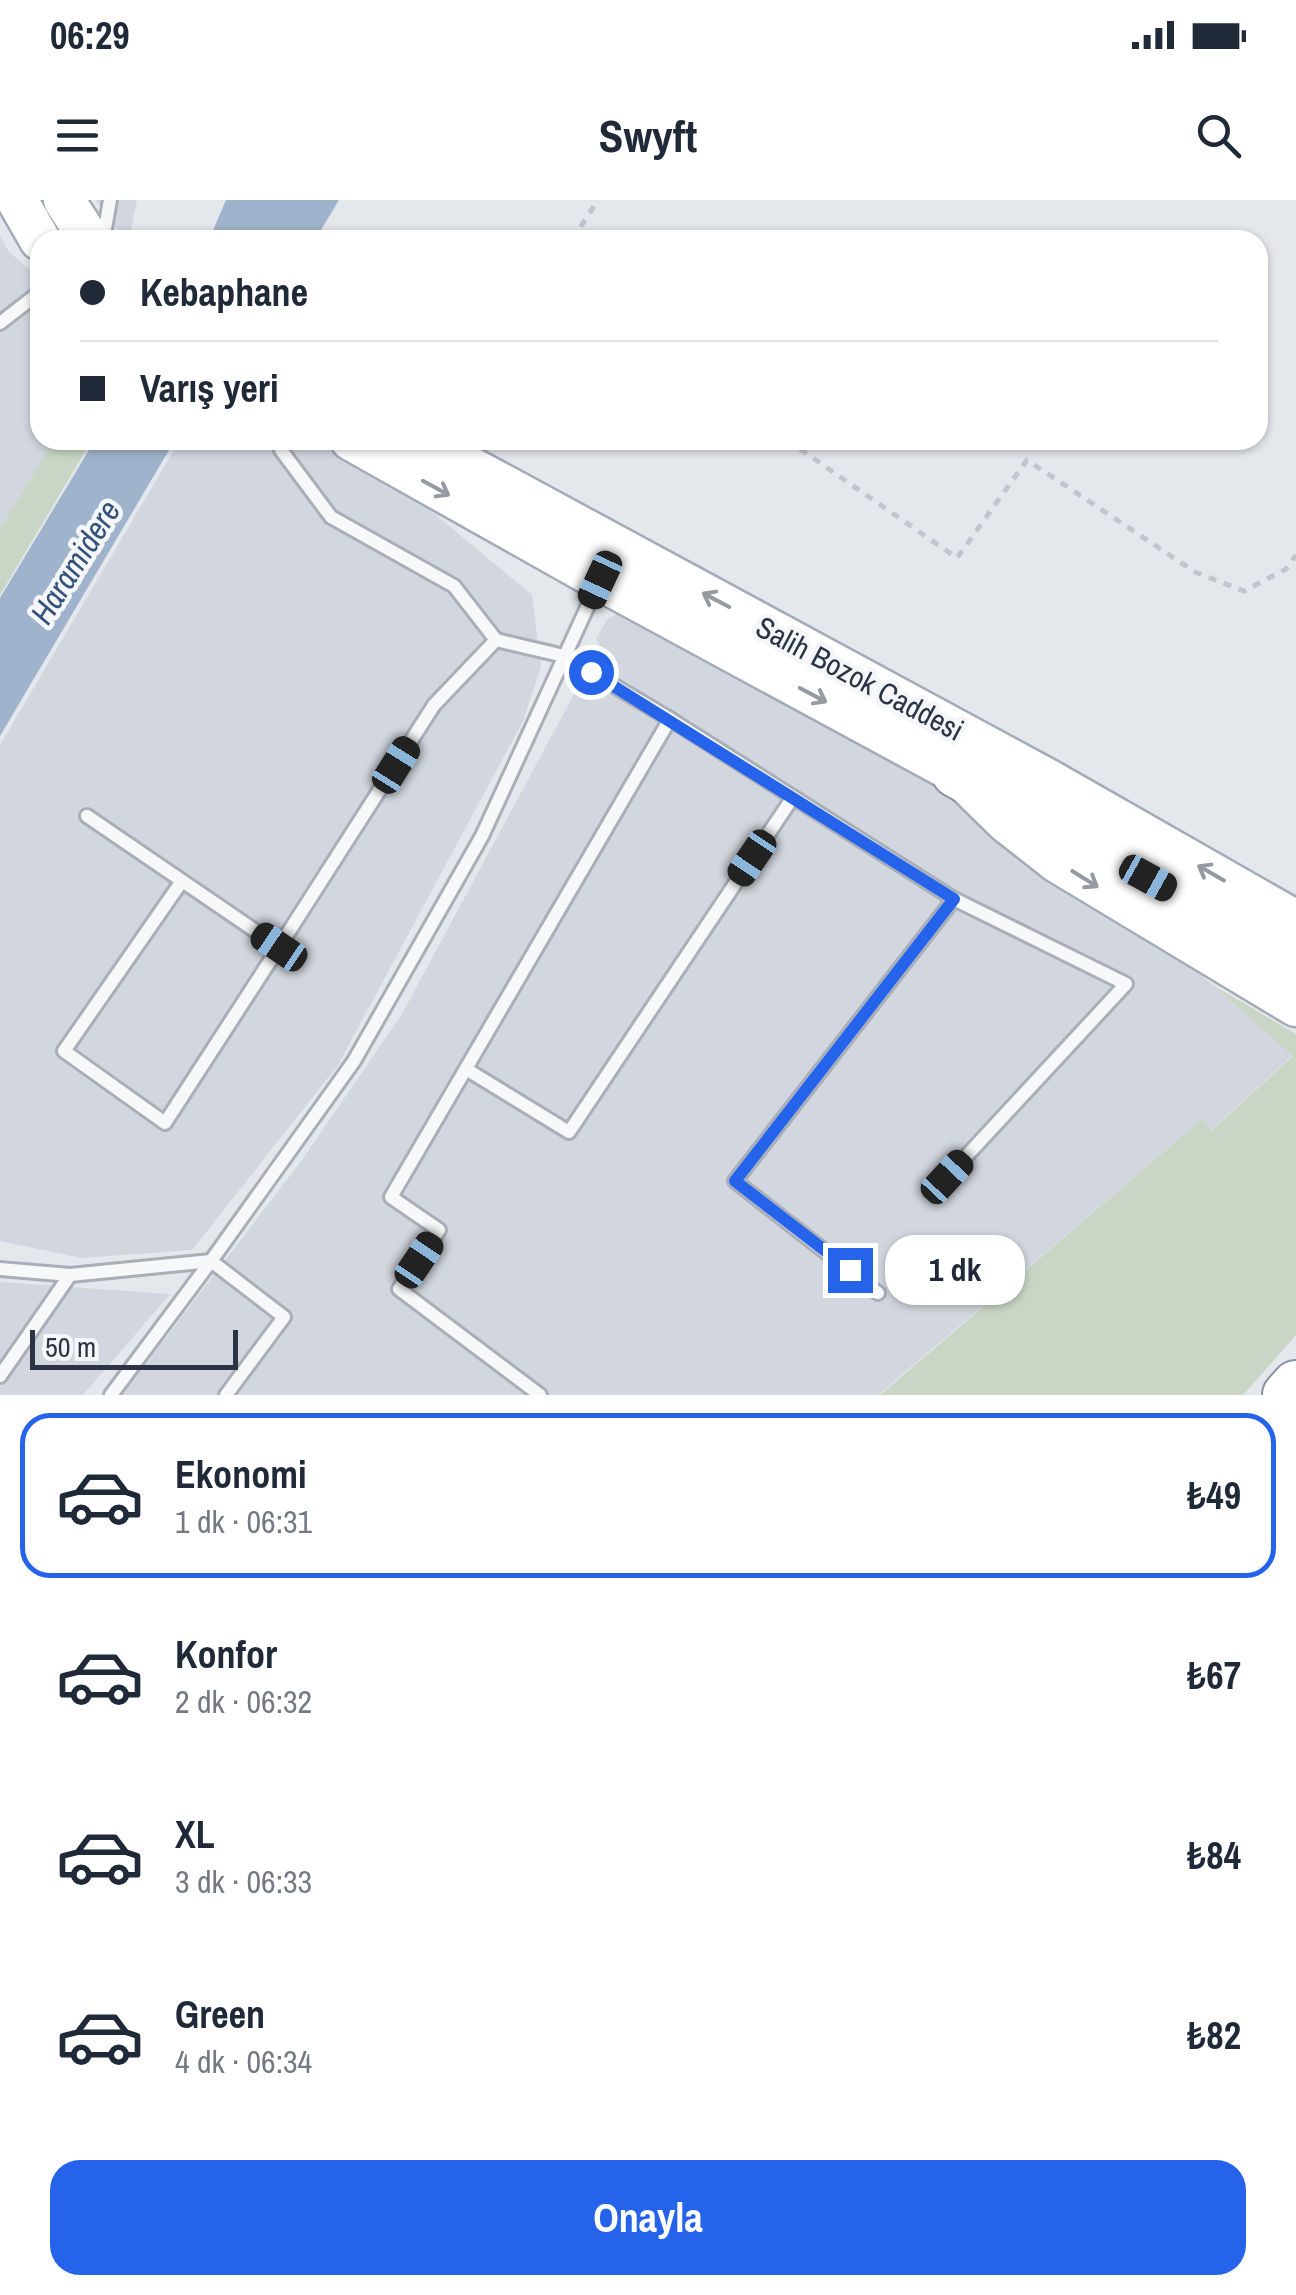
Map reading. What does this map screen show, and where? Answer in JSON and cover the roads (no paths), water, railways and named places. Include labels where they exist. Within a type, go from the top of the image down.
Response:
[{"type":"highway","points":[[956,773],[1296,959]]},
{"type":"highway","points":[[1287,1395],[1296,1385]]},
{"type":"main road","points":[[17,200],[34,230]]},
{"type":"main road","points":[[64,200],[84,230]]},
{"type":"main road","name":"Salih Bozok Caddesi","points":[[369,450],[956,773],[1006,822],[1057,862],[1296,1006]]},
{"type":"main road","name":"Salih Bozok Caddesi","points":[[438,450],[1048,780],[1296,921]]},
{"type":"lane","points":[[105,230],[110,200]]},
{"type":"lane","points":[[0,324],[30,300]]},
{"type":"lane","points":[[280,450],[331,517],[454,586],[496,640],[564,656],[954,899],[1126,984],[947,1177]]},
{"type":"lane","points":[[111,1395],[354,1061],[482,836],[600,580]]},
{"type":"lane","points":[[182,881],[64,1051],[165,1123],[434,705],[496,640]]},
{"type":"lane","points":[[540,1395],[399,1290],[439,1230],[391,1197],[670,719]]},
{"type":"lane","points":[[466,1069],[569,1132],[793,797]]},
{"type":"lane","points":[[87,816],[279,947]]},
{"type":"lane","points":[[878,1293],[735,1181],[954,899]]},
{"type":"lane","points":[[0,1270],[70,1275],[212,1261],[284,1316],[226,1395]]},
{"type":"lane","points":[[0,1376],[70,1275]]},
{"type":"water","points":[[226,200],[339,200],[321,230],[213,230]]},
{"type":"water","name":"Haramidere","points":[[89,450],[169,450],[0,736],[0,598]]}]
